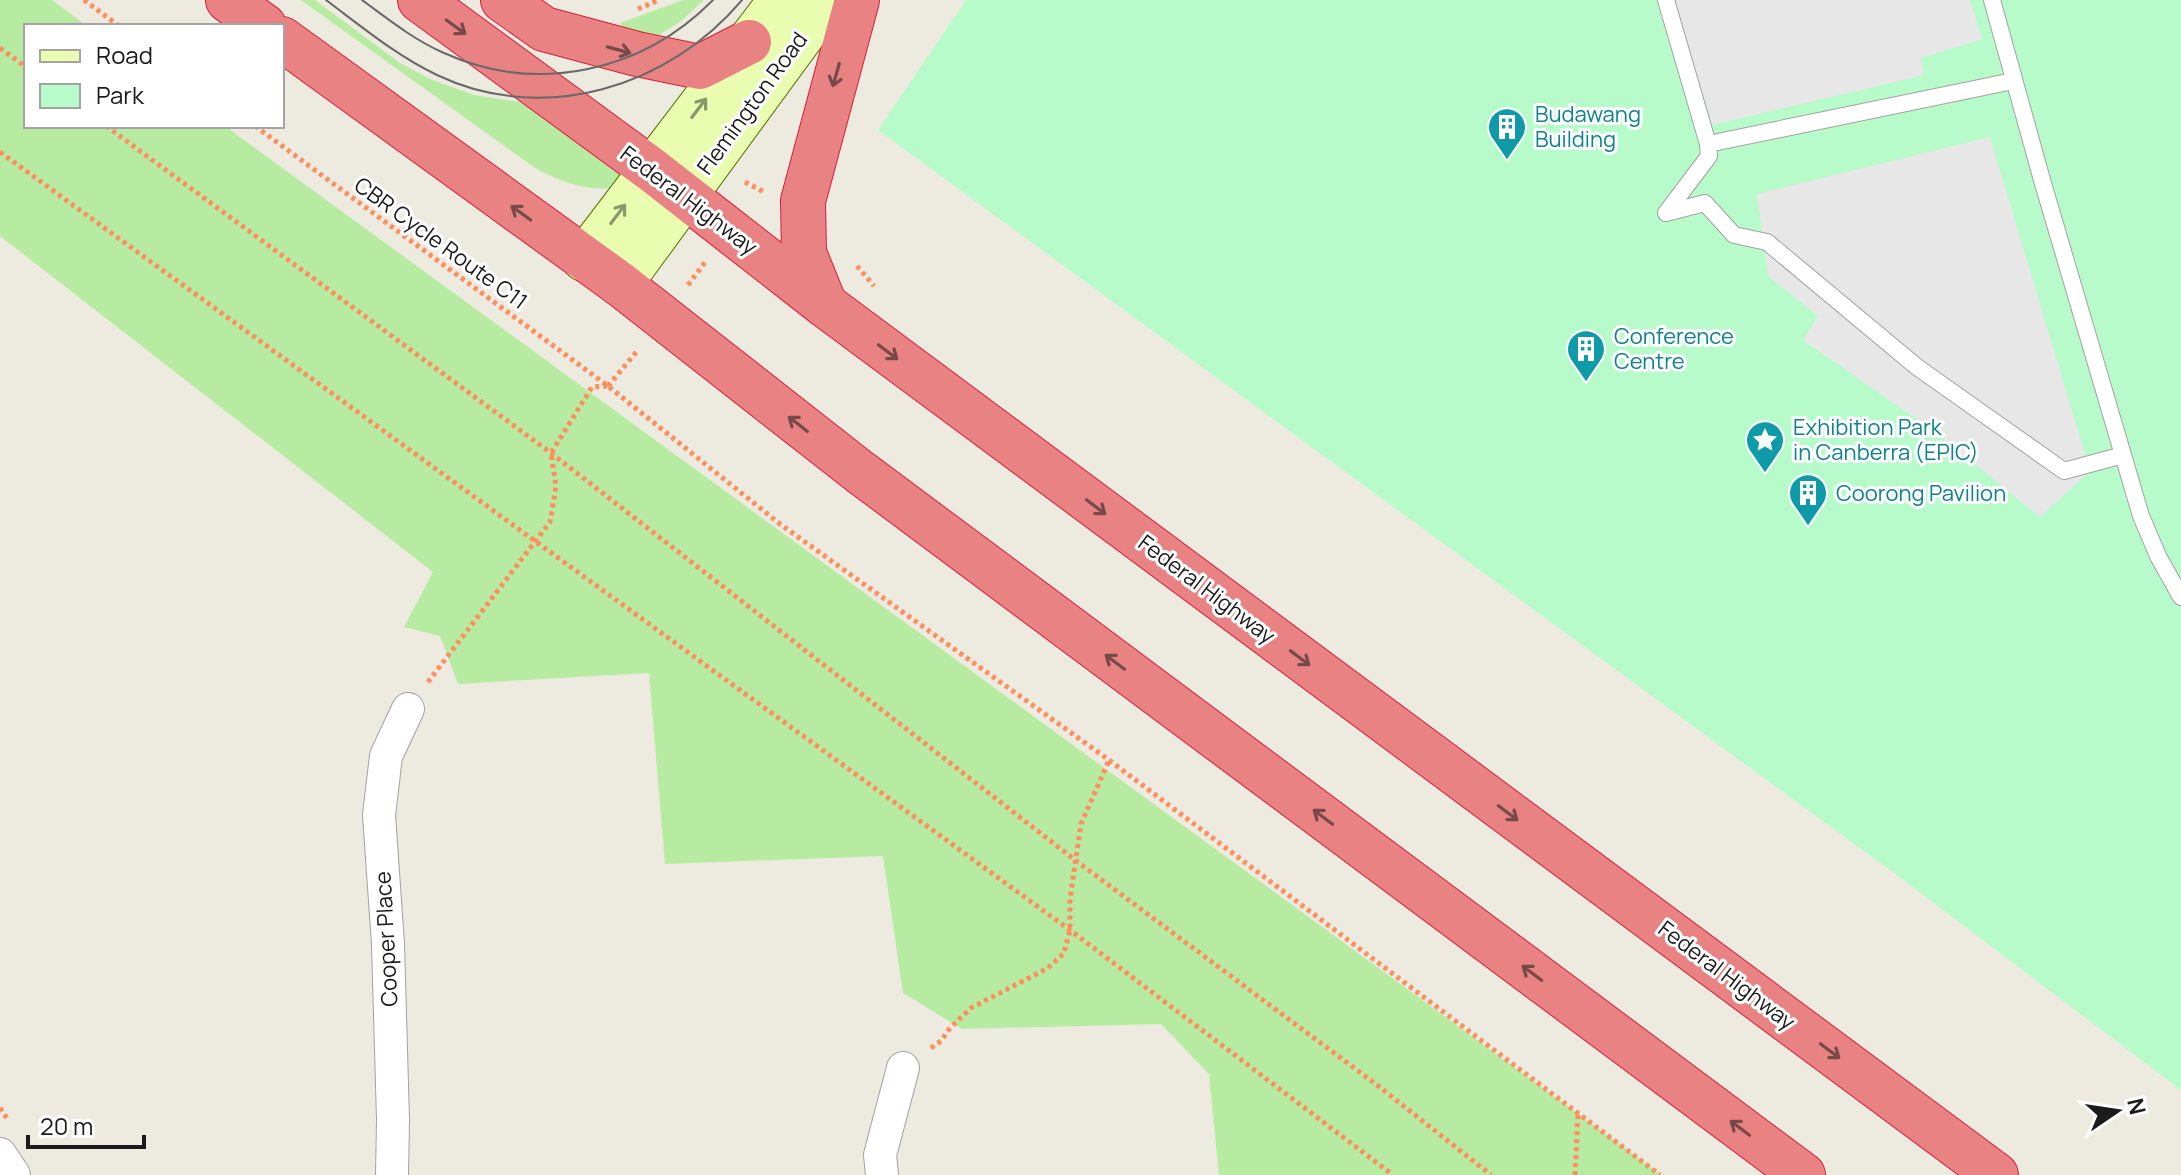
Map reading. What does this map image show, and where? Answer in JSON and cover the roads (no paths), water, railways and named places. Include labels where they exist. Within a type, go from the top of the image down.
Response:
[{"type":"highway","points":[[228,0],[261,24]]},
{"type":"highway","name":"Federal Highway","points":[[420,0],[668,183],[825,305],[1996,1175]]},
{"type":"highway","points":[[503,0],[544,29],[700,67],[749,42]]},
{"type":"highway","points":[[825,305],[804,253],[803,201],[857,0]]},
{"type":"highway","points":[[284,40],[620,284],[860,472],[1803,1175]]},
{"type":"main road","name":"Flemington Road","points":[[620,284],[668,183],[749,42],[781,0]]},
{"type":"main road","name":"Flemington Road","points":[[584,259],[668,183],[828,0]]},
{"type":"street","name":"Cooper Place","points":[[392,1175],[388,959],[379,815],[386,756],[408,709]]},
{"type":"street","points":[[882,1175],[880,1155],[903,1068]]},
{"type":"street","points":[[0,1154],[14,1175]]},
{"type":"lane","points":[[1666,0],[1709,156],[1666,213],[1705,203],[1734,235],[1767,242],[1917,367],[2064,471],[2123,455]]},
{"type":"lane","points":[[1992,0],[2141,516],[2158,556],[2181,597]]},
{"type":"lane","points":[[1708,144],[2013,81]]},
{"type":"tram line","points":[[326,0],[394,50],[437,75],[478,90],[520,97],[561,97],[602,89],[642,75],[679,56],[712,30],[742,0]]},
{"type":"tram line","points":[[362,0],[412,36],[444,53],[479,66],[515,73],[551,74],[587,69],[654,45],[685,25],[713,0]]},
{"type":"place","name":"Budawang Building","points":[[1507,161]]},
{"type":"place","name":"Conference Centre","points":[[1586,383]]},
{"type":"place","name":"Exhibition Park in Canberra (EPIC)","points":[[1765,474]]},
{"type":"place","name":"Coorong Pavilion","points":[[1808,527]]}]
